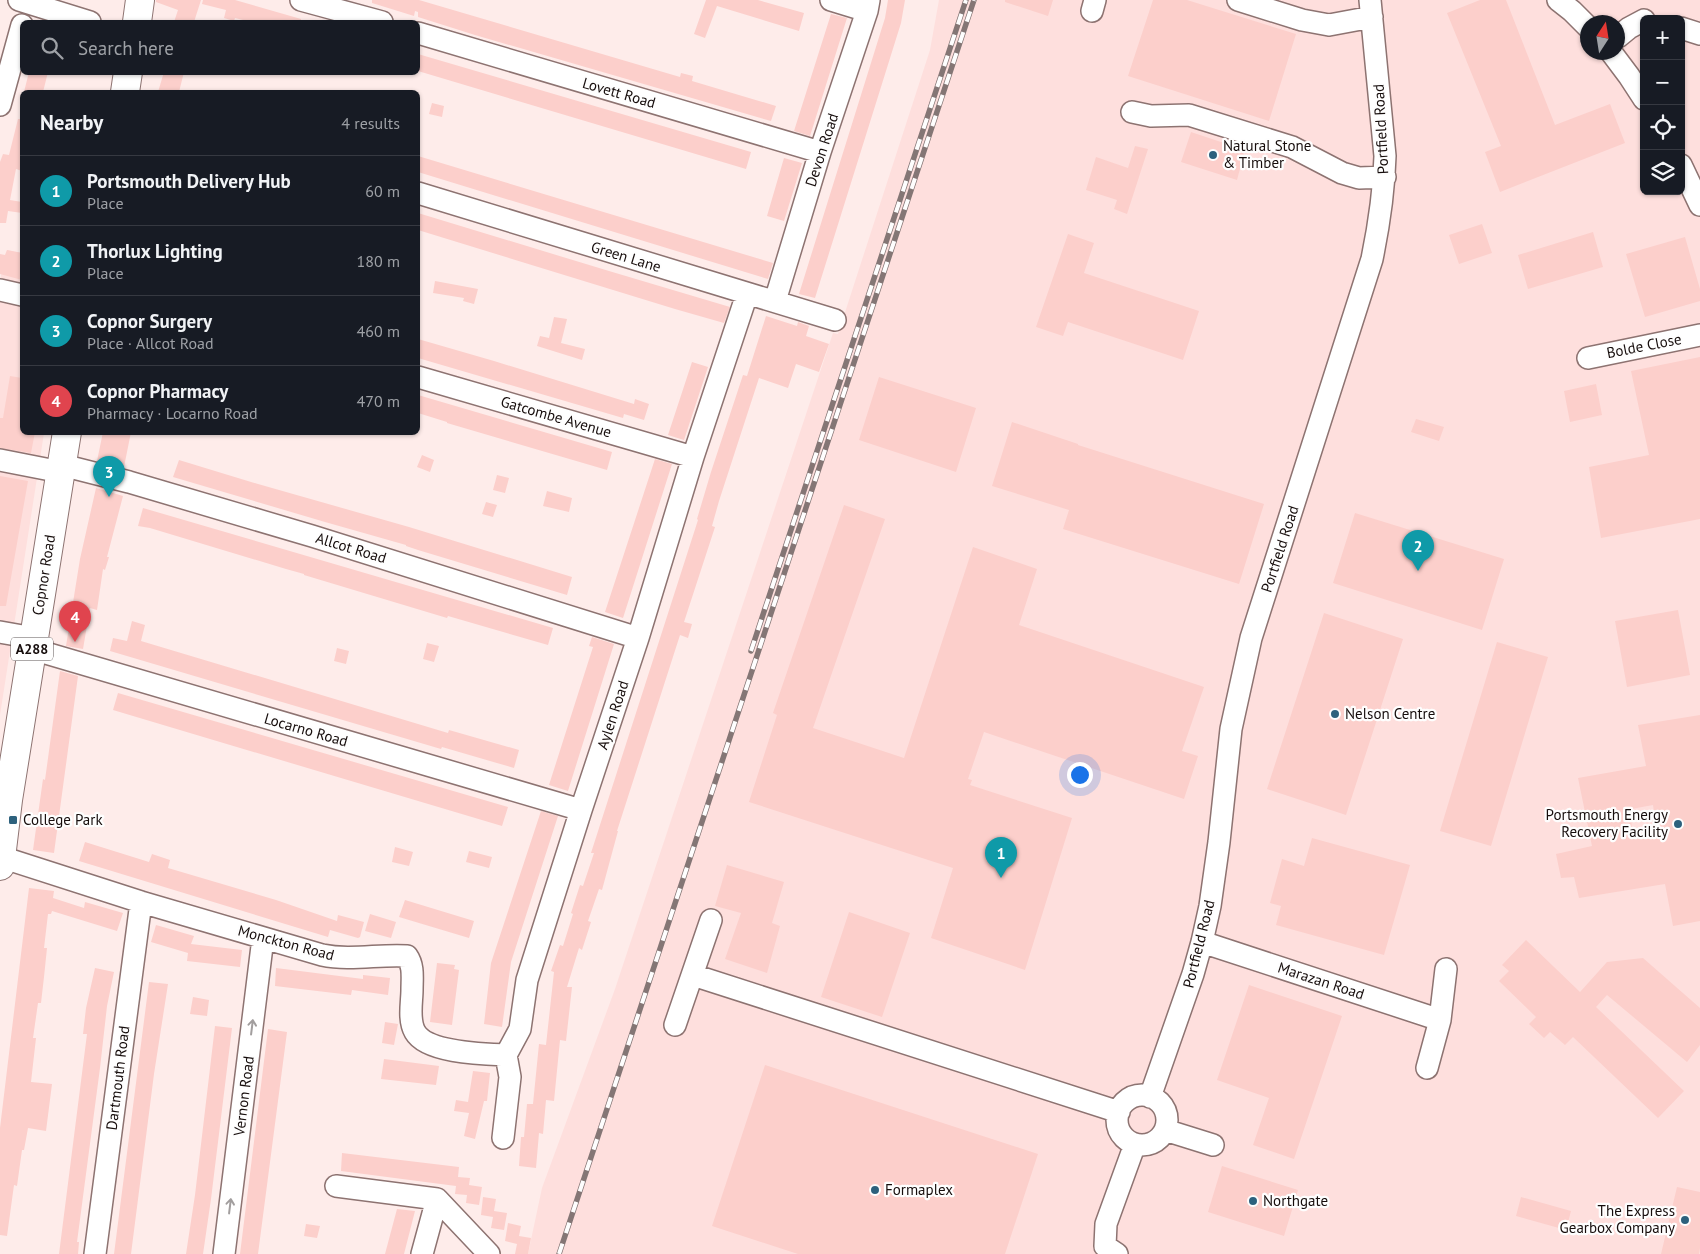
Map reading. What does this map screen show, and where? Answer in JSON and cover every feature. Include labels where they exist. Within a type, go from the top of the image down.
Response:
[{"type":"main road","points":[[137,20],[140,0]]},
{"type":"main road","points":[[125,90],[128,75]]},
{"type":"main road","name":"Copnor Road","points":[[1,862],[4,799],[33,644],[67,435]]},
{"type":"street","points":[[301,0],[375,20]]},
{"type":"street","points":[[831,0],[868,5]]},
{"type":"street","points":[[1238,0],[1302,20],[1329,25],[1371,8]]},
{"type":"street","points":[[1558,0],[1580,19]]},
{"type":"street","name":"Devon Road","points":[[775,301],[820,152],[868,5]]},
{"type":"street","name":"Portfield Road","points":[[1150,1097],[1193,974],[1210,906],[1231,728],[1251,638],[1372,259],[1385,178],[1385,156],[1371,8]]},
{"type":"street","points":[[23,13],[75,20]]},
{"type":"street","points":[[1625,31],[1640,22]]},
{"type":"street","points":[[0,105],[20,25]]},
{"type":"street","points":[[1685,29],[1700,34]]},
{"type":"street","name":"Lovett Road","points":[[420,34],[820,152]]},
{"type":"street","points":[[1617,60],[1640,93]]},
{"type":"street","points":[[1132,112],[1151,116],[1188,115],[1292,146],[1342,173],[1359,178],[1385,178]]},
{"type":"street","points":[[1685,173],[1700,205]]},
{"type":"street","name":"Green Lane","points":[[420,194],[835,320]]},
{"type":"street","points":[[0,290],[20,295]]},
{"type":"street","name":"Aylen Road","points":[[506,1055],[520,1029],[527,980],[638,638],[746,294]]},
{"type":"street","name":"Bolde Close","points":[[1588,358],[1700,335]]},
{"type":"street","name":"Gatcombe Avenue","points":[[420,377],[694,457]]},
{"type":"street","name":"Allcot Road","points":[[0,460],[62,469],[147,487],[312,536],[638,638]]},
{"type":"street","name":"Locarno Road","points":[[0,632],[33,644],[581,810]]},
{"type":"street","name":"Monckton Road","points":[[1,862],[336,958],[407,956],[411,961],[412,972],[412,1022],[415,1032],[423,1041],[435,1047],[506,1055]]},
{"type":"street","name":"Dartmouth Road","points":[[96,1254],[141,902]]},
{"type":"street","points":[[675,1025],[711,920]]},
{"type":"street","name":"Vernon Road","points":[[224,1254],[263,938]]},
{"type":"street","name":"Marazan Road","points":[[1202,942],[1440,1020]]},
{"type":"street","points":[[1428,1068],[1440,1020],[1446,969]]},
{"type":"street","points":[[693,975],[1119,1112]]},
{"type":"street","points":[[504,1138],[510,1077],[506,1055]]},
{"type":"street","points":[[1138,1096],[1150,1097],[1158,1101],[1164,1108],[1167,1116],[1165,1130],[1154,1142],[1145,1145],[1135,1144],[1121,1134],[1118,1126],[1119,1112],[1123,1104],[1130,1098],[1138,1096]]},
{"type":"street","points":[[1165,1130],[1213,1145]]},
{"type":"street","points":[[1117,1254],[1105,1246],[1106,1224],[1135,1144]]},
{"type":"street","points":[[336,1186],[437,1199],[489,1254]]},
{"type":"street","points":[[422,1254],[437,1199]]},
{"type":"shaded area","points":[[939,0],[1700,0],[1700,1254],[528,1254],[542,1188],[615,989],[833,333],[838,334],[930,50]]},
{"type":"shaded area","points":[[7,250],[20,253],[20,435],[44,435],[0,715],[0,280]]},
{"type":"building","points":[[156,0],[201,0],[195,20],[175,20],[178,10],[156,2]]},
{"type":"building","points":[[203,0],[235,0],[301,20],[243,20],[235,18],[234,20],[231,20],[224,18],[226,10],[202,4]]},
{"type":"building","points":[[372,0],[419,0],[680,77],[681,73],[693,76],[692,81],[776,106],[771,121],[475,35],[418,17],[418,12],[415,11],[414,16],[372,3]]},
{"type":"building","points":[[706,0],[758,0],[804,13],[799,31],[717,6],[705,38],[694,34]]},
{"type":"building","points":[[888,0],[905,0],[901,23],[815,298],[799,294],[885,18]]},
{"type":"building","points":[[1005,0],[1053,0],[1048,16],[1005,2]]},
{"type":"building","points":[[1153,0],[1187,0],[1296,34],[1269,121],[1128,76]]},
{"type":"building","points":[[1480,0],[1506,0],[1555,125],[1610,104],[1625,143],[1500,192],[1485,152],[1501,146],[1447,13]]},
{"type":"building","points":[[831,14],[847,18],[810,136],[794,131]]},
{"type":"building","points":[[420,55],[751,152],[746,169],[420,72]]},
{"type":"building","points":[[28,75],[47,75],[44,90],[24,90]]},
{"type":"building","points":[[163,75],[183,75],[180,90],[159,90]]},
{"type":"building","points":[[432,103],[444,106],[442,117],[429,114]]},
{"type":"building","points":[[18,119],[20,119],[20,170],[16,169],[10,200],[20,202],[20,213],[8,211],[6,223],[0,223],[0,162],[3,154],[9,155]]},
{"type":"building","points":[[1191,132],[1245,150],[1237,180],[1181,162]]},
{"type":"building","points":[[1135,146],[1148,149],[1127,214],[1114,209],[1117,200],[1086,190],[1096,157],[1128,168]]},
{"type":"building","points":[[420,157],[773,263],[768,279],[420,173]]},
{"type":"building","points":[[784,158],[802,163],[784,221],[767,216]]},
{"type":"building","points":[[420,214],[730,307],[724,323],[420,231]]},
{"type":"building","points":[[1482,224],[1492,253],[1459,264],[1449,235]]},
{"type":"building","points":[[1593,232],[1603,267],[1528,289],[1518,255]]},
{"type":"building","points":[[1068,234],[1094,243],[1084,273],[1199,311],[1183,360],[1068,322],[1063,336],[1036,327]]},
{"type":"building","points":[[1685,237],[1700,289],[1700,301],[1645,317],[1626,254]]},
{"type":"building","points":[[7,250],[20,253],[20,279],[0,274],[0,254],[5,255]]},
{"type":"building","points":[[435,281],[478,289],[474,304],[463,301],[464,298],[433,293]]},
{"type":"building","points":[[766,316],[797,326],[798,322],[809,326],[806,336],[829,344],[819,372],[796,364],[788,388],[759,378],[719,501],[712,526],[715,527],[684,622],[692,624],[688,638],[680,635],[617,831],[602,890],[599,889],[588,921],[591,922],[582,950],[579,948],[567,987],[572,987],[566,1041],[560,1040],[554,1101],[546,1100],[543,1134],[539,1133],[536,1168],[519,1166],[521,1137],[524,1137],[527,1104],[533,1104],[539,1044],[546,1045],[554,972],[551,971],[560,945],[563,946],[580,885],[583,886],[594,853],[591,853],[698,520],[711,472],[743,375],[747,376]]},
{"type":"building","points":[[554,317],[567,319],[561,343],[585,349],[582,360],[537,346],[540,336],[549,338]]},
{"type":"building","points":[[420,340],[634,404],[635,399],[649,404],[644,420],[624,414],[623,418],[420,359]]},
{"type":"building","points":[[1700,357],[1700,519],[1601,538],[1589,467],[1649,455],[1631,371]]},
{"type":"building","points":[[692,362],[708,367],[684,440],[668,435]]},
{"type":"building","points":[[10,376],[20,378],[20,435],[34,435],[31,453],[0,448],[0,418],[3,418]]},
{"type":"building","points":[[879,377],[976,408],[956,472],[859,440]]},
{"type":"building","points":[[1596,384],[1602,415],[1570,422],[1564,391]]},
{"type":"building","points":[[420,396],[612,452],[607,470],[420,414]]},
{"type":"building","points":[[1416,419],[1444,427],[1439,441],[1411,432]]},
{"type":"building","points":[[1012,422],[1264,504],[1239,584],[1063,529],[1069,510],[992,486]]},
{"type":"building","points":[[102,435],[130,435],[124,467],[97,461]]},
{"type":"building","points":[[422,455],[434,460],[430,472],[417,467]]},
{"type":"building","points":[[655,459],[672,464],[623,618],[605,612]]},
{"type":"building","points":[[179,460],[572,577],[567,595],[406,545],[173,477]]},
{"type":"building","points":[[497,475],[509,478],[505,493],[493,490]]},
{"type":"building","points":[[0,476],[28,481],[6,606],[0,606]]},
{"type":"building","points":[[96,488],[123,496],[107,557],[109,557],[105,570],[103,569],[97,610],[90,608],[83,649],[66,646],[80,559]]},
{"type":"building","points":[[547,491],[572,498],[569,512],[543,506]]},
{"type":"building","points":[[486,502],[497,505],[493,517],[482,514]]},
{"type":"building","points":[[844,505],[885,519],[813,728],[904,758],[973,547],[1037,569],[1019,625],[1204,687],[1182,751],[1198,756],[1184,799],[984,732],[968,779],[972,780],[970,785],[1072,818],[1025,970],[931,938],[953,868],[749,802],[777,715],[773,713]]},
{"type":"building","points":[[143,508],[553,628],[548,645],[448,616],[447,618],[150,528],[138,526]]},
{"type":"building","points":[[1355,513],[1504,559],[1482,630],[1333,583]]},
{"type":"building","points":[[1678,610],[1690,675],[1627,687],[1615,621]]},
{"type":"building","name":"Nelson Centre","points":[[1324,613],[1403,639],[1346,815],[1267,789]]},
{"type":"building","points":[[132,621],[145,625],[141,641],[448,733],[449,730],[519,750],[514,768],[442,747],[441,749],[110,651],[113,638],[127,641]]},
{"type":"building","points":[[592,637],[614,644],[568,791],[549,785],[593,647],[589,646]]},
{"type":"building","points":[[1497,642],[1548,657],[1491,846],[1440,831]]},
{"type":"building","points":[[427,643],[439,646],[434,662],[423,659]]},
{"type":"building","points":[[337,648],[349,651],[346,664],[334,661]]},
{"type":"building","points":[[60,671],[78,676],[54,853],[33,850]]},
{"type":"building","points":[[118,693],[508,807],[502,826],[113,710]]},
{"type":"building","name":"Portsmouth Energy Recovery Facility","points":[[1700,715],[1700,921],[1673,926],[1665,884],[1579,898],[1574,877],[1561,878],[1556,854],[1592,846],[1578,778],[1646,766],[1638,725]],"holes":[[[1653,805],[1657,833],[1632,838],[1631,809]]]},
{"type":"building","points":[[541,811],[558,816],[511,962],[502,1027],[484,1024],[491,963]]},
{"type":"building","points":[[1312,838],[1410,865],[1384,955],[1276,925],[1281,906],[1270,903],[1282,859],[1304,866]]},
{"type":"building","points":[[85,842],[149,862],[152,854],[170,860],[168,868],[276,900],[337,921],[338,915],[364,922],[360,937],[330,930],[328,937],[79,861]]},
{"type":"building","points":[[395,847],[413,852],[409,866],[392,862]]},
{"type":"building","points":[[469,851],[492,857],[489,868],[466,862]]},
{"type":"building","points":[[727,865],[784,882],[772,923],[780,926],[767,973],[725,959],[741,913],[715,906]]},
{"type":"building","points":[[29,888],[54,891],[53,898],[84,908],[85,902],[123,913],[117,931],[52,911],[51,914],[48,914],[44,948],[47,948],[41,1003],[38,1003],[33,1038],[36,1038],[31,1082],[52,1084],[46,1131],[28,1128],[24,1150],[22,1150],[17,1186],[14,1185],[7,1236],[0,1235],[0,1128]]},
{"type":"building","points":[[405,900],[474,921],[469,938],[399,917]]},
{"type":"building","points":[[849,912],[910,933],[882,1017],[821,997]]},
{"type":"building","points":[[370,914],[396,922],[391,938],[365,931]]},
{"type":"building","points":[[156,925],[194,936],[191,944],[242,950],[240,967],[187,961],[188,953],[151,942]]},
{"type":"building","points":[[1526,940],[1580,992],[1607,962],[1643,958],[1700,1008],[1700,1045],[1687,1062],[1607,995],[1596,1007],[1684,1091],[1658,1118],[1573,1037],[1565,1045],[1550,1032],[1544,1038],[1529,1024],[1536,1017],[1499,981],[1509,971],[1502,965]]},
{"type":"building","points":[[437,963],[455,965],[454,969],[459,970],[452,1025],[430,1022]]},
{"type":"building","points":[[95,968],[114,972],[107,1006],[77,1242],[79,1242],[78,1254],[59,1254],[87,1034],[83,1034],[86,1008]]},
{"type":"building","points":[[276,968],[363,979],[363,975],[390,978],[388,995],[352,990],[351,995],[275,986]]},
{"type":"building","points":[[149,982],[168,984],[154,1074],[131,1254],[114,1254]]},
{"type":"building","points":[[1249,985],[1342,1016],[1294,1159],[1253,1145],[1269,1098],[1217,1080]]},
{"type":"building","points":[[193,997],[209,1000],[207,1016],[190,1014]]},
{"type":"building","points":[[385,1022],[398,1024],[394,1045],[382,1043]]},
{"type":"building","points":[[215,1026],[232,1028],[211,1199],[203,1254],[186,1254],[195,1195]]},
{"type":"building","points":[[268,1029],[287,1032],[258,1254],[240,1254]]},
{"type":"building","points":[[384,1059],[439,1066],[436,1085],[381,1079]]},
{"type":"building","name":"Formaplex","points":[[765,1065],[1038,1154],[1005,1254],[798,1254],[712,1226]]},
{"type":"building","points":[[473,1071],[490,1073],[487,1101],[484,1101],[475,1139],[464,1136],[469,1113],[454,1111],[456,1100],[468,1102]]},
{"type":"building","points":[[342,1153],[459,1167],[458,1177],[470,1178],[469,1185],[482,1187],[479,1205],[466,1203],[467,1195],[455,1194],[456,1186],[341,1171]]},
{"type":"building","name":"Northgate","points":[[1222,1166],[1298,1190],[1284,1236],[1208,1212]]},
{"type":"building","name":"The Express Gearbox Company","points":[[1677,1187],[1700,1192],[1699,1254],[1661,1254]]},
{"type":"building","points":[[483,1197],[496,1199],[494,1211],[507,1213],[504,1230],[491,1228],[493,1217],[481,1215]]},
{"type":"building","points":[[1521,1197],[1571,1211],[1566,1230],[1516,1216]]},
{"type":"building","points":[[397,1209],[415,1211],[404,1254],[385,1254]]},
{"type":"building","points":[[508,1223],[521,1226],[519,1236],[531,1238],[528,1254],[515,1254],[517,1244],[505,1241]]},
{"type":"building","points":[[306,1224],[320,1226],[317,1238],[304,1236]]},
{"type":"railway","points":[[751,651],[966,0]]},
{"type":"railway","points":[[559,1254],[974,0]]},
{"type":"place","name":"Natural Stone & Timber","points":[[1213,155]]},
{"type":"place","name":"Copnor Surgery","points":[[109,497]]},
{"type":"place","name":"Thorlux Lighting","points":[[1418,571]]},
{"type":"place","name":"Copnor Pharmacy","points":[[75,642]]},
{"type":"place","name":"Nelson Centre","points":[[1335,714]]},
{"type":"place","name":"College Park","points":[[13,820]]},
{"type":"place","name":"Portsmouth Energy Recovery Facility","points":[[1678,824]]},
{"type":"place","name":"Portsmouth Delivery Hub","points":[[1001,878]]},
{"type":"place","name":"Formaplex","points":[[875,1190]]},
{"type":"place","name":"Northgate","points":[[1253,1201]]},
{"type":"place","name":"The Express Gearbox Company","points":[[1685,1220]]}]
